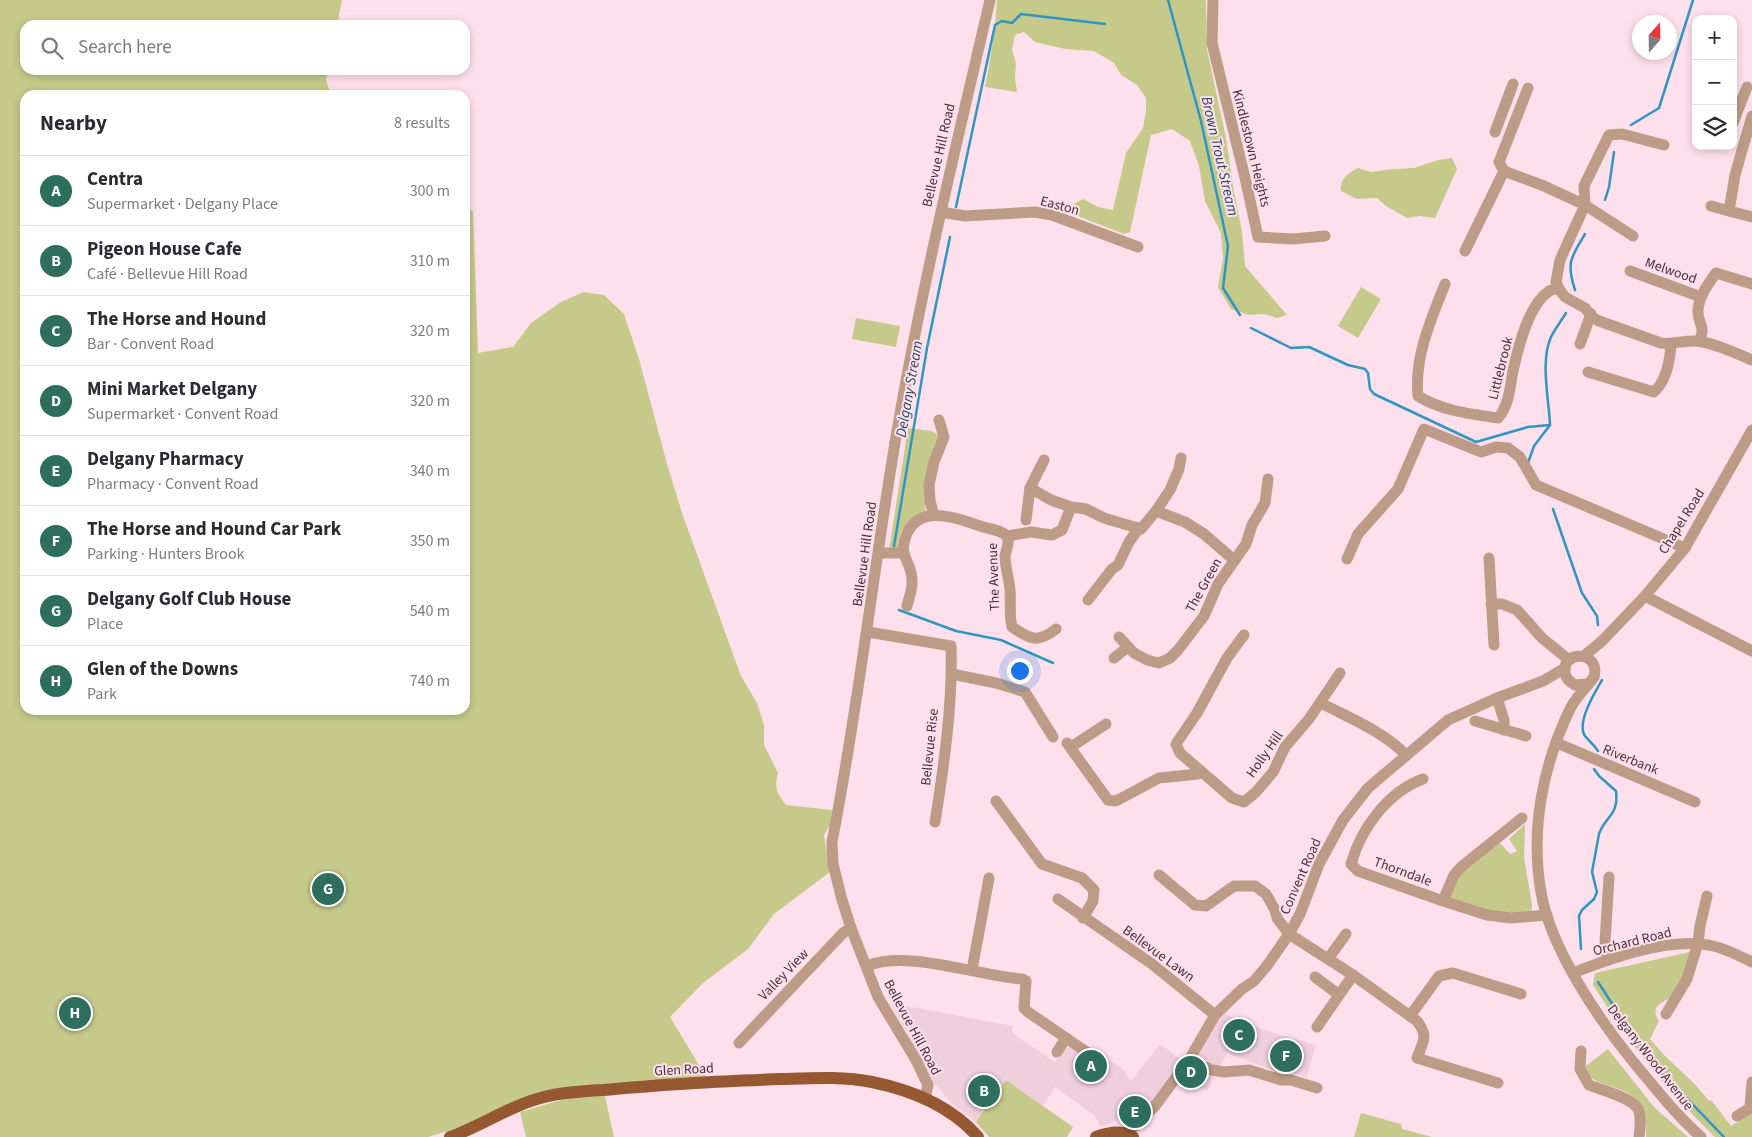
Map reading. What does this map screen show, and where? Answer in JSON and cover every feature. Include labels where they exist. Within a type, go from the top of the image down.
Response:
[{"type":"main road","name":"Glen Road","points":[[450,1137],[543,1097],[574,1092],[648,1086],[832,1078],[870,1082],[925,1099],[937,1104],[969,1127],[978,1137]]},
{"type":"main road","points":[[1096,1137],[1109,1132],[1129,1135]]},
{"type":"street","name":"Bellevue Hill Road","points":[[925,1099],[928,1085],[916,1060],[878,997],[850,928],[833,864],[832,842],[868,632],[898,426],[940,212],[990,0]]},
{"type":"street","name":"Kindlestown Heights","points":[[1213,0],[1212,42],[1258,237],[1292,239],[1325,236]]},
{"type":"street","points":[[1494,132],[1513,84]]},
{"type":"street","points":[[1737,114],[1747,86]]},
{"type":"street","points":[[1528,88],[1499,162],[1504,171],[1544,186],[1585,205],[1633,236]]},
{"type":"street","points":[[1502,112],[1517,117]]},
{"type":"street","points":[[1729,211],[1735,175],[1750,121],[1737,122]]},
{"type":"street","points":[[1664,145],[1622,134],[1609,135],[1584,186],[1585,205],[1560,260],[1556,282],[1558,289],[1565,297],[1585,308],[1599,321],[1661,343],[1671,344],[1699,341],[1752,360]]},
{"type":"street","points":[[1465,251],[1504,171]]},
{"type":"street","points":[[1711,206],[1752,217]]},
{"type":"street","name":"Easton","points":[[940,212],[965,216],[1035,212],[1052,215],[1138,247]]},
{"type":"street","name":"Melwood","points":[[1630,272],[1701,297]]},
{"type":"street","name":"Melwood","points":[[1699,341],[1703,335],[1698,311],[1701,297],[1716,273],[1752,284]]},
{"type":"street","name":"Littlebrook","points":[[1445,284],[1430,322],[1419,361],[1418,396],[1429,403],[1447,409],[1498,418],[1504,412],[1514,365],[1527,324],[1537,302],[1549,290],[1558,289]]},
{"type":"street","points":[[1580,344],[1591,314]]},
{"type":"street","points":[[1588,372],[1654,392],[1660,387],[1665,375],[1671,344]]},
{"type":"street","points":[[907,606],[913,585],[911,572],[904,553],[907,536],[911,527],[919,520],[934,515],[929,486],[934,462],[944,437],[939,420]]},
{"type":"street","points":[[1347,558],[1358,534],[1398,489],[1424,429],[1481,452],[1496,447],[1508,448],[1520,457],[1536,485],[1685,548]]},
{"type":"street","name":"Chapel Road","points":[[1584,656],[1602,641],[1645,596],[1685,548],[1752,430]]},
{"type":"street","points":[[1088,600],[1118,564],[1129,542],[1170,490],[1179,469],[1181,458]]},
{"type":"street","points":[[1026,520],[1030,488],[1044,460]]},
{"type":"street","name":"The Green","points":[[1119,637],[1134,653],[1147,660],[1159,663],[1170,658],[1204,616],[1218,584],[1246,544],[1252,525],[1266,503],[1268,479]]},
{"type":"street","points":[[1030,488],[1051,500],[1071,507],[1086,509],[1104,518],[1139,528]]},
{"type":"street","name":"The Avenue","points":[[934,515],[962,519],[1001,532],[1007,536],[1030,532],[1052,535],[1062,530],[1071,507]]},
{"type":"street","name":"The Green","points":[[1156,510],[1185,522],[1198,530],[1234,560]]},
{"type":"street","name":"The Avenue","points":[[1007,536],[1006,563],[1010,588],[1012,627],[1026,637],[1036,639],[1046,637],[1056,629]]},
{"type":"street","points":[[880,553],[904,553]]},
{"type":"street","points":[[1489,558],[1494,645]]},
{"type":"street","points":[[1645,596],[1752,651]]},
{"type":"street","points":[[1492,604],[1502,604],[1517,610],[1567,664],[1570,682],[1579,686],[1587,684],[1594,677],[1595,668],[1584,656],[1576,656],[1567,664]]},
{"type":"street","name":"Bellevue Rise","points":[[868,632],[951,646],[952,674],[935,822]]},
{"type":"street","name":"Holly Hill","points":[[1244,635],[1227,658],[1197,713],[1176,744],[1180,753],[1232,798],[1244,802],[1256,792],[1273,772],[1285,747],[1321,703],[1340,673]]},
{"type":"street","name":"Chapel Road","points":[[1593,664],[1602,641]]},
{"type":"street","points":[[1114,658],[1128,647]]},
{"type":"street","name":"Convent Road","points":[[1129,1135],[1156,1106],[1189,1060],[1215,1015],[1258,976],[1289,934],[1300,914],[1319,864],[1344,820],[1368,788],[1448,720],[1543,680],[1567,664]]},
{"type":"street","points":[[952,674],[996,683],[1025,692],[1053,737]]},
{"type":"street","name":"Convent Road","points":[[1543,680],[1570,682]]},
{"type":"street","name":"Delgany Wood Avenue","points":[[1570,682],[1572,707]]},
{"type":"street","name":"Delgany Wood Avenue","points":[[1587,684],[1572,707],[1545,776],[1536,825],[1538,866],[1546,915],[1573,973],[1594,1009],[1620,1045],[1682,1121],[1700,1137]]},
{"type":"street","points":[[1497,698],[1504,720],[1504,730]]},
{"type":"street","points":[[1321,703],[1384,737],[1406,755]]},
{"type":"street","points":[[1475,721],[1526,736]]},
{"type":"street","points":[[1106,724],[1069,745],[1108,800],[1116,801],[1159,778],[1198,774],[1201,771]]},
{"type":"street","name":"Riverbank","points":[[1557,743],[1695,802]]},
{"type":"street","name":"Thorndale","points":[[1423,779],[1412,784],[1387,802],[1372,820],[1356,847],[1351,864],[1358,871],[1443,901],[1487,914],[1511,918],[1546,915]]},
{"type":"street","points":[[996,801],[1042,864],[1082,878],[1094,890],[1093,900],[1083,918]]},
{"type":"street","name":"Thorndale","points":[[1443,901],[1454,875],[1461,867],[1522,818]]},
{"type":"street","points":[[1159,874],[1196,905],[1201,906],[1206,906],[1216,901],[1234,886],[1254,886],[1266,894],[1275,910],[1277,918],[1289,934],[1353,975],[1417,1020],[1423,1029],[1425,1040],[1417,1058],[1498,1083]]},
{"type":"street","points":[[1607,960],[1605,942],[1609,877]]},
{"type":"street","points":[[972,970],[989,878]]},
{"type":"street","points":[[1666,1014],[1687,979],[1698,943],[1707,896]]},
{"type":"street","name":"Bellevue Lawn","points":[[1058,899],[1152,964],[1215,1015]]},
{"type":"street","name":"Valley View","points":[[739,1042],[850,928]]},
{"type":"street","points":[[1328,959],[1346,934]]},
{"type":"street","name":"Orchard Road","points":[[1573,973],[1607,960],[1677,944],[1698,943],[1714,946],[1752,962]]},
{"type":"street","points":[[867,966],[874,963],[899,960],[1022,979],[1026,981],[1024,1008],[1088,1052]]},
{"type":"street","points":[[1410,1016],[1439,976],[1453,974],[1521,994]]},
{"type":"street","points":[[1317,1027],[1353,975]]},
{"type":"street","points":[[1315,977],[1339,995]]},
{"type":"street","points":[[1057,1052],[1066,1038]]},
{"type":"street","points":[[1581,1051],[1580,1069],[1589,1085],[1626,1099],[1638,1109],[1641,1123],[1639,1137]]},
{"type":"street","points":[[1189,1060],[1212,1070],[1224,1072],[1249,1070],[1317,1088]]},
{"type":"street","points":[[1737,1116],[1751,1107],[1752,1082]]},
{"type":"shaded area","points":[[891,1003],[1013,1026],[1012,1033],[1055,1062],[1067,1048],[1071,1048],[1088,1057],[1093,1050],[1124,1070],[1131,1081],[1160,1044],[1184,1062],[1145,1109],[1101,1127],[1094,1115],[1055,1087],[1043,1106],[1006,1080],[976,1122],[954,1105],[933,1082]]},
{"type":"shaded area","points":[[1225,1014],[1236,1020],[1316,1045],[1307,1077],[1289,1072],[1285,1075],[1227,1053],[1220,1067],[1196,1059],[1218,1019]]},
{"type":"shaded area","points":[[1193,1065],[1215,1073],[1208,1091],[1183,1081]]},
{"type":"green space","points":[[0,0],[342,0],[338,20],[20,20],[20,75],[327,75],[326,80],[329,90],[20,90],[20,715],[470,715],[470,210],[473,211],[478,353],[513,347],[531,323],[561,302],[583,292],[604,295],[624,314],[639,359],[683,516],[741,676],[757,703],[764,725],[764,745],[778,773],[776,787],[778,794],[786,805],[832,810],[830,825],[824,835],[830,872],[774,914],[748,949],[703,983],[670,1017],[708,1080],[594,1086],[428,1137],[0,1137]]},
{"type":"green space","points":[[997,0],[1206,0],[1207,50],[1226,138],[1242,231],[1245,266],[1287,315],[1277,318],[1265,314],[1249,315],[1231,309],[1218,287],[1223,259],[1221,233],[1205,201],[1199,166],[1190,141],[1172,129],[1151,135],[1130,232],[1124,234],[1080,217],[1070,210],[1074,204],[1083,199],[1098,207],[1113,210],[1126,153],[1143,128],[1146,98],[1137,85],[1121,75],[1114,63],[1094,51],[1065,49],[1035,42],[1024,32],[1015,35],[1012,50],[1016,63],[1015,78],[1017,92],[985,87]]},
{"type":"green space","points":[[1452,158],[1457,169],[1435,218],[1420,216],[1407,218],[1386,206],[1377,198],[1357,199],[1341,191],[1345,177],[1358,168],[1371,172],[1414,168],[1438,160]]},
{"type":"green space","points":[[1361,287],[1381,299],[1358,338],[1338,326]]},
{"type":"green space","points":[[856,318],[900,326],[896,347],[852,339]]},
{"type":"green space","points":[[908,428],[932,431],[937,434],[939,439],[929,465],[924,494],[926,513],[905,526],[900,535],[898,549],[889,550]]},
{"type":"green space","points":[[1525,824],[1524,858],[1532,904],[1530,913],[1495,912],[1450,899],[1453,883],[1470,864],[1500,843],[1510,854],[1517,851],[1509,839]]},
{"type":"green space","points":[[1690,952],[1687,971],[1671,998],[1663,1001],[1656,1009],[1656,1016],[1659,1021],[1650,1039],[1709,1101],[1711,1100],[1731,1126],[1752,1113],[1752,1137],[1715,1137],[1649,1065],[1624,1033],[1593,985],[1595,973]]},
{"type":"green space","points":[[1608,1049],[1654,1107],[1688,1137],[1646,1137],[1645,1117],[1639,1103],[1630,1094],[1597,1081],[1589,1075],[1586,1066]]},
{"type":"green space","points":[[1006,1080],[1073,1127],[1067,1137],[989,1137],[976,1122]]},
{"type":"green space","points":[[575,1096],[605,1096],[614,1137],[526,1137],[520,1112]]},
{"type":"green space","points":[[1361,1113],[1401,1124],[1402,1129],[1432,1137],[1354,1137]]},
{"type":"waterway","name":"Brown Trout Stream","points":[[1168,0],[1201,121],[1228,246],[1223,288],[1240,315]]},
{"type":"waterway","points":[[1631,125],[1659,108],[1693,0]]},
{"type":"waterway","name":"Delgany Stream","points":[[956,207],[995,25],[1002,21],[1012,23],[1021,14],[1105,24]]},
{"type":"waterway","points":[[1605,200],[1609,187],[1614,152]]},
{"type":"waterway","points":[[1575,290],[1572,281],[1571,260],[1585,234]]},
{"type":"waterway","name":"Delgany Stream","points":[[894,546],[927,348],[950,237]]},
{"type":"waterway","points":[[1528,463],[1534,446],[1550,425],[1546,358],[1551,337],[1566,313]]},
{"type":"waterway","name":"Brown Trout Stream","points":[[1251,328],[1291,348],[1309,347],[1348,365],[1365,369],[1368,373],[1370,389],[1374,394],[1476,442],[1528,427],[1550,425]]},
{"type":"waterway","points":[[1553,509],[1582,593],[1597,616],[1598,625]]},
{"type":"waterway","name":"Delgany Stream","points":[[899,610],[956,631],[1001,640],[1053,663]]},
{"type":"waterway","name":"Brown Trout Stream","points":[[1598,751],[1585,736],[1583,723],[1595,692],[1602,680]]},
{"type":"waterway","name":"Brown Trout Stream","points":[[1581,949],[1579,916],[1582,910],[1594,899],[1597,892],[1592,872],[1599,834],[1614,811],[1616,799],[1616,791],[1594,769]]},
{"type":"waterway","name":"Brown Trout Stream","points":[[1598,982],[1624,1022],[1665,1078],[1724,1137]]},
{"type":"place","name":"Delgany Golf Club House","points":[[328,889]]},
{"type":"place","name":"Glen of the Downs","points":[[75,1013]]},
{"type":"place","name":"The Horse and Hound","points":[[1239,1035]]},
{"type":"place","name":"The Horse and Hound Car Park","points":[[1286,1056]]},
{"type":"place","name":"Centra","points":[[1091,1066]]},
{"type":"place","name":"Mini Market Delgany","points":[[1191,1072]]},
{"type":"place","name":"Pigeon House Cafe","points":[[984,1091]]},
{"type":"place","name":"Delgany Pharmacy","points":[[1135,1112]]}]
